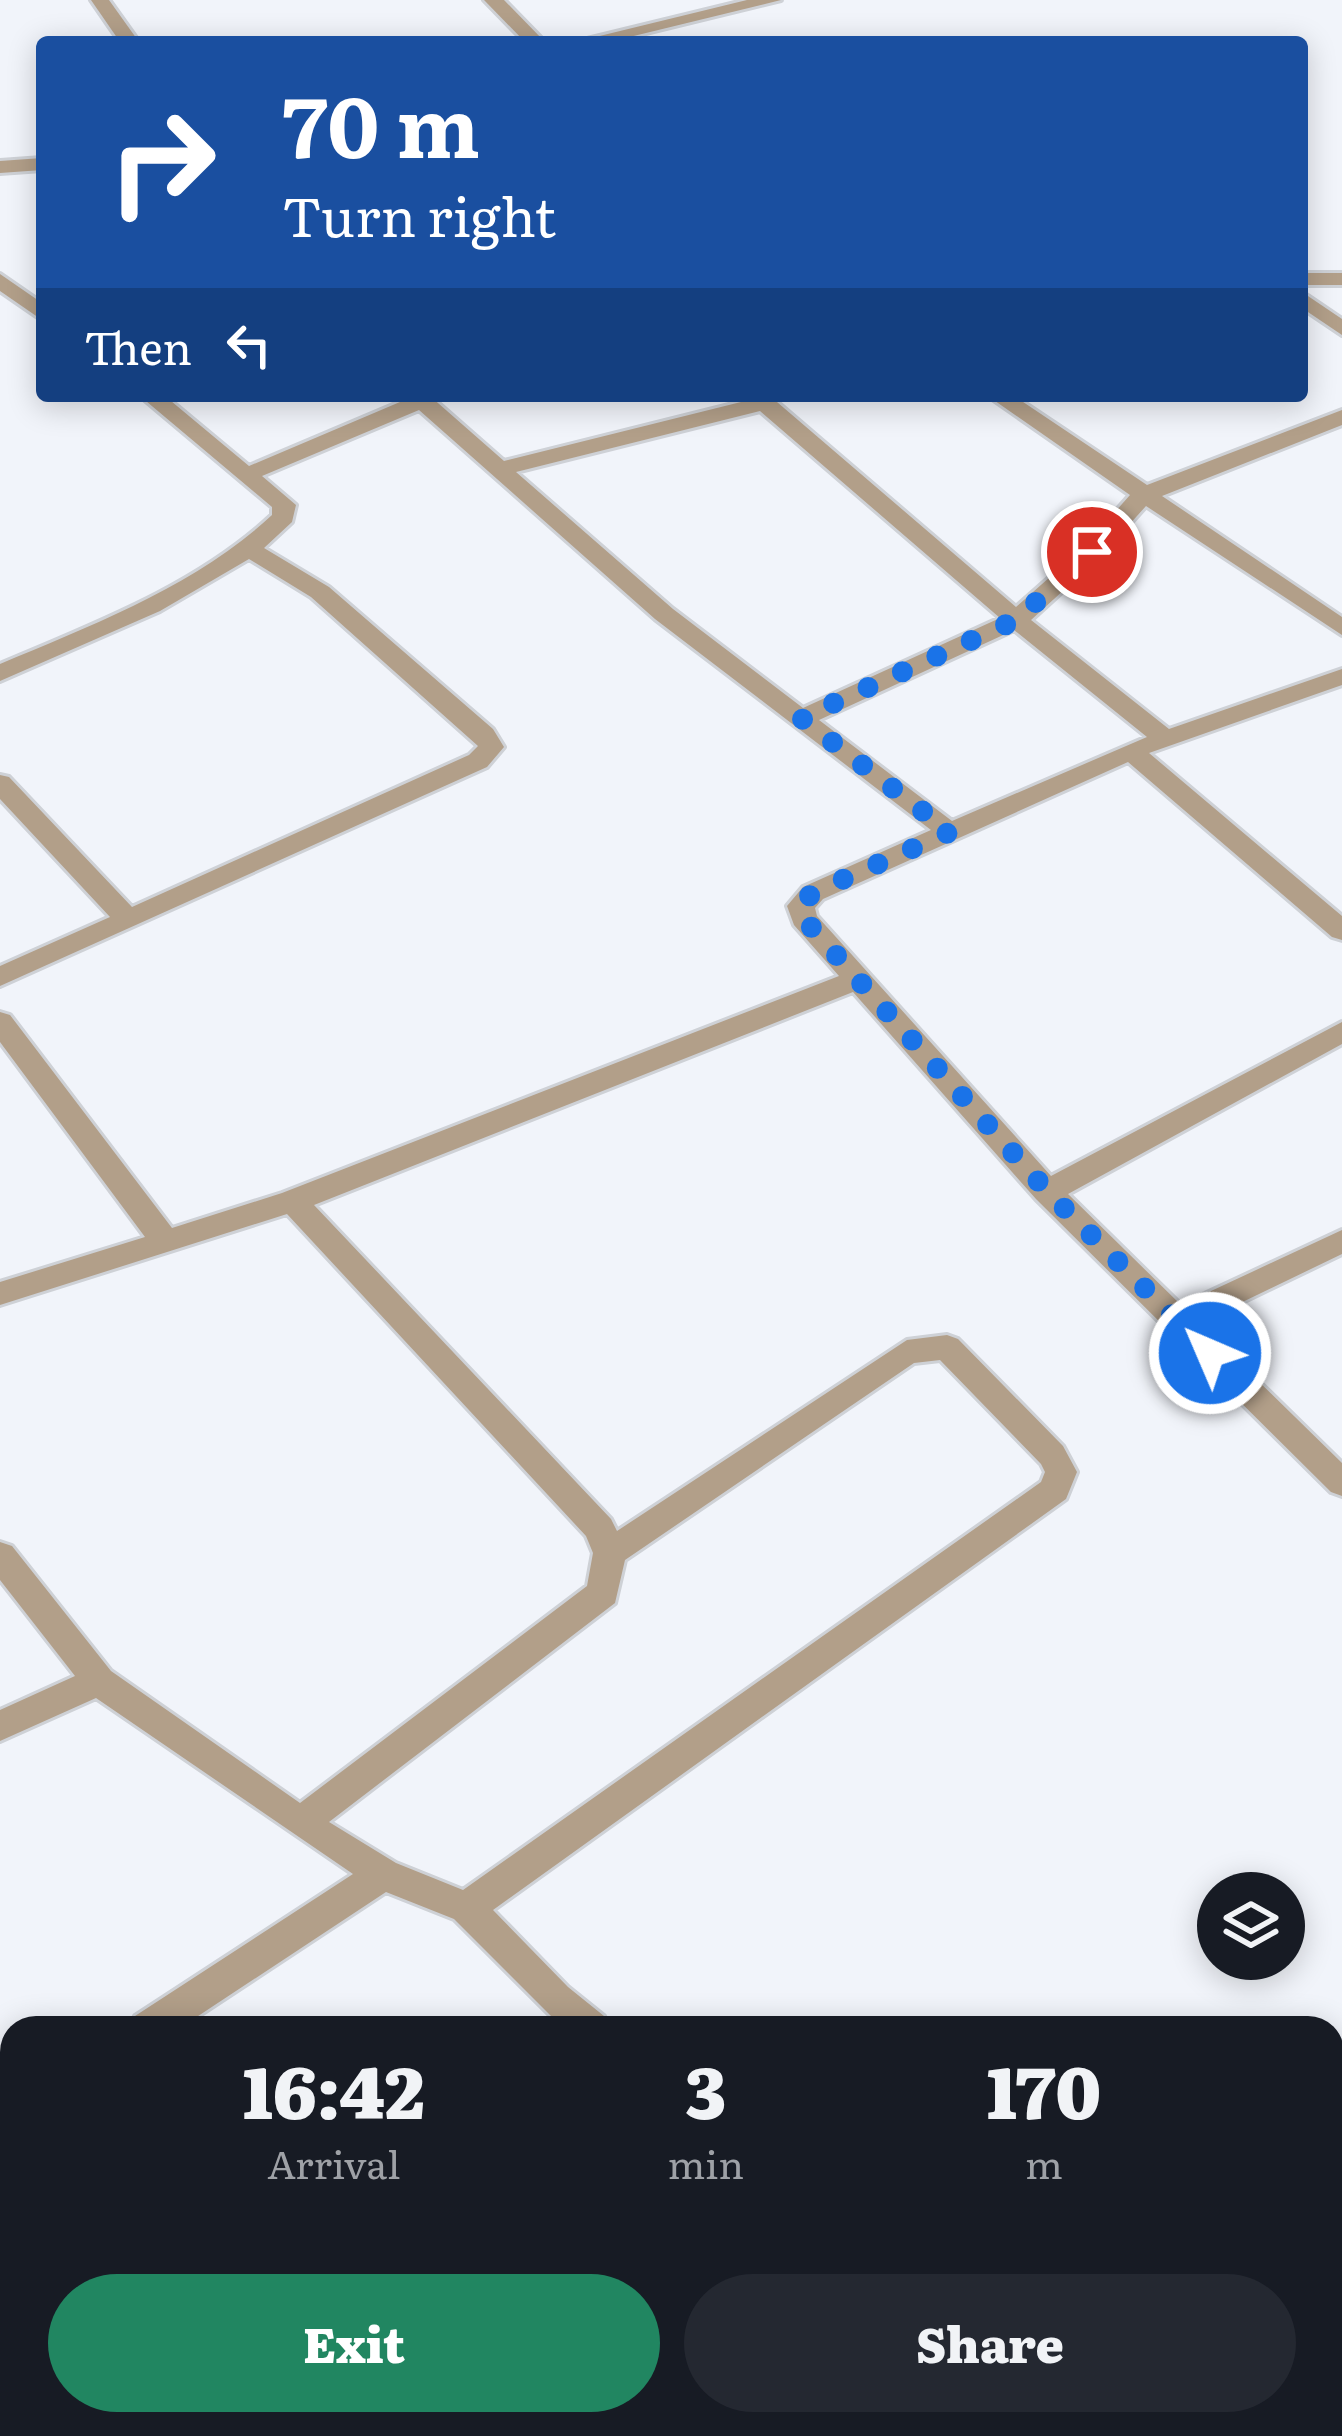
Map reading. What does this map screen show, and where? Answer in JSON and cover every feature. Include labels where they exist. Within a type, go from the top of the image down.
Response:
[{"type":"street","points":[[100,0],[126,36]]},
{"type":"street","points":[[493,0],[530,36]]},
{"type":"street","points":[[611,36],[772,0]]},
{"type":"street","points":[[0,166],[36,164]]},
{"type":"street","points":[[1308,279],[1342,279]]},
{"type":"street","points":[[0,280],[36,309]]},
{"type":"street","points":[[1308,303],[1342,329]]},
{"type":"street","points":[[0,674],[109,626],[250,548],[284,517],[284,505],[158,402]]},
{"type":"street","points":[[246,475],[412,402]]},
{"type":"street","points":[[422,402],[664,614],[950,832]]},
{"type":"street","points":[[499,469],[750,402]]},
{"type":"street","points":[[764,402],[1016,620],[1166,739]]},
{"type":"street","points":[[1008,402],[1342,628]]},
{"type":"street","points":[[801,718],[1016,620],[1092,552],[1143,495],[1342,417]]},
{"type":"street","points":[[0,977],[478,761],[490,747],[484,735],[320,592],[250,548]]},
{"type":"street","points":[[1342,677],[1131,751],[812,893],[801,906],[804,919],[1047,1191],[1342,1483]]},
{"type":"street","points":[[1131,751],[1342,931]]},
{"type":"street","points":[[0,783],[128,919]]},
{"type":"street","points":[[0,1294],[293,1201],[858,979]]},
{"type":"street","points":[[0,1022],[164,1240]]},
{"type":"street","points":[[1047,1191],[1342,1032]]},
{"type":"street","points":[[293,1201],[599,1528],[610,1553],[603,1593],[301,1823]]},
{"type":"street","points":[[1178,1320],[1342,1240]]},
{"type":"street","points":[[467,1908],[1054,1490],[1060,1472],[1052,1455],[947,1347],[931,1346],[908,1352],[610,1553]]},
{"type":"street","points":[[0,1555],[99,1681],[301,1823],[383,1874],[467,1908],[576,2016]]},
{"type":"street","points":[[0,1726],[99,1681]]},
{"type":"street","points":[[166,2016],[383,1874]]},
{"type":"route","points":[[1092,552],[1016,620],[801,718],[950,832],[812,893],[801,906],[804,919],[1047,1191],[1210,1353]]}]
